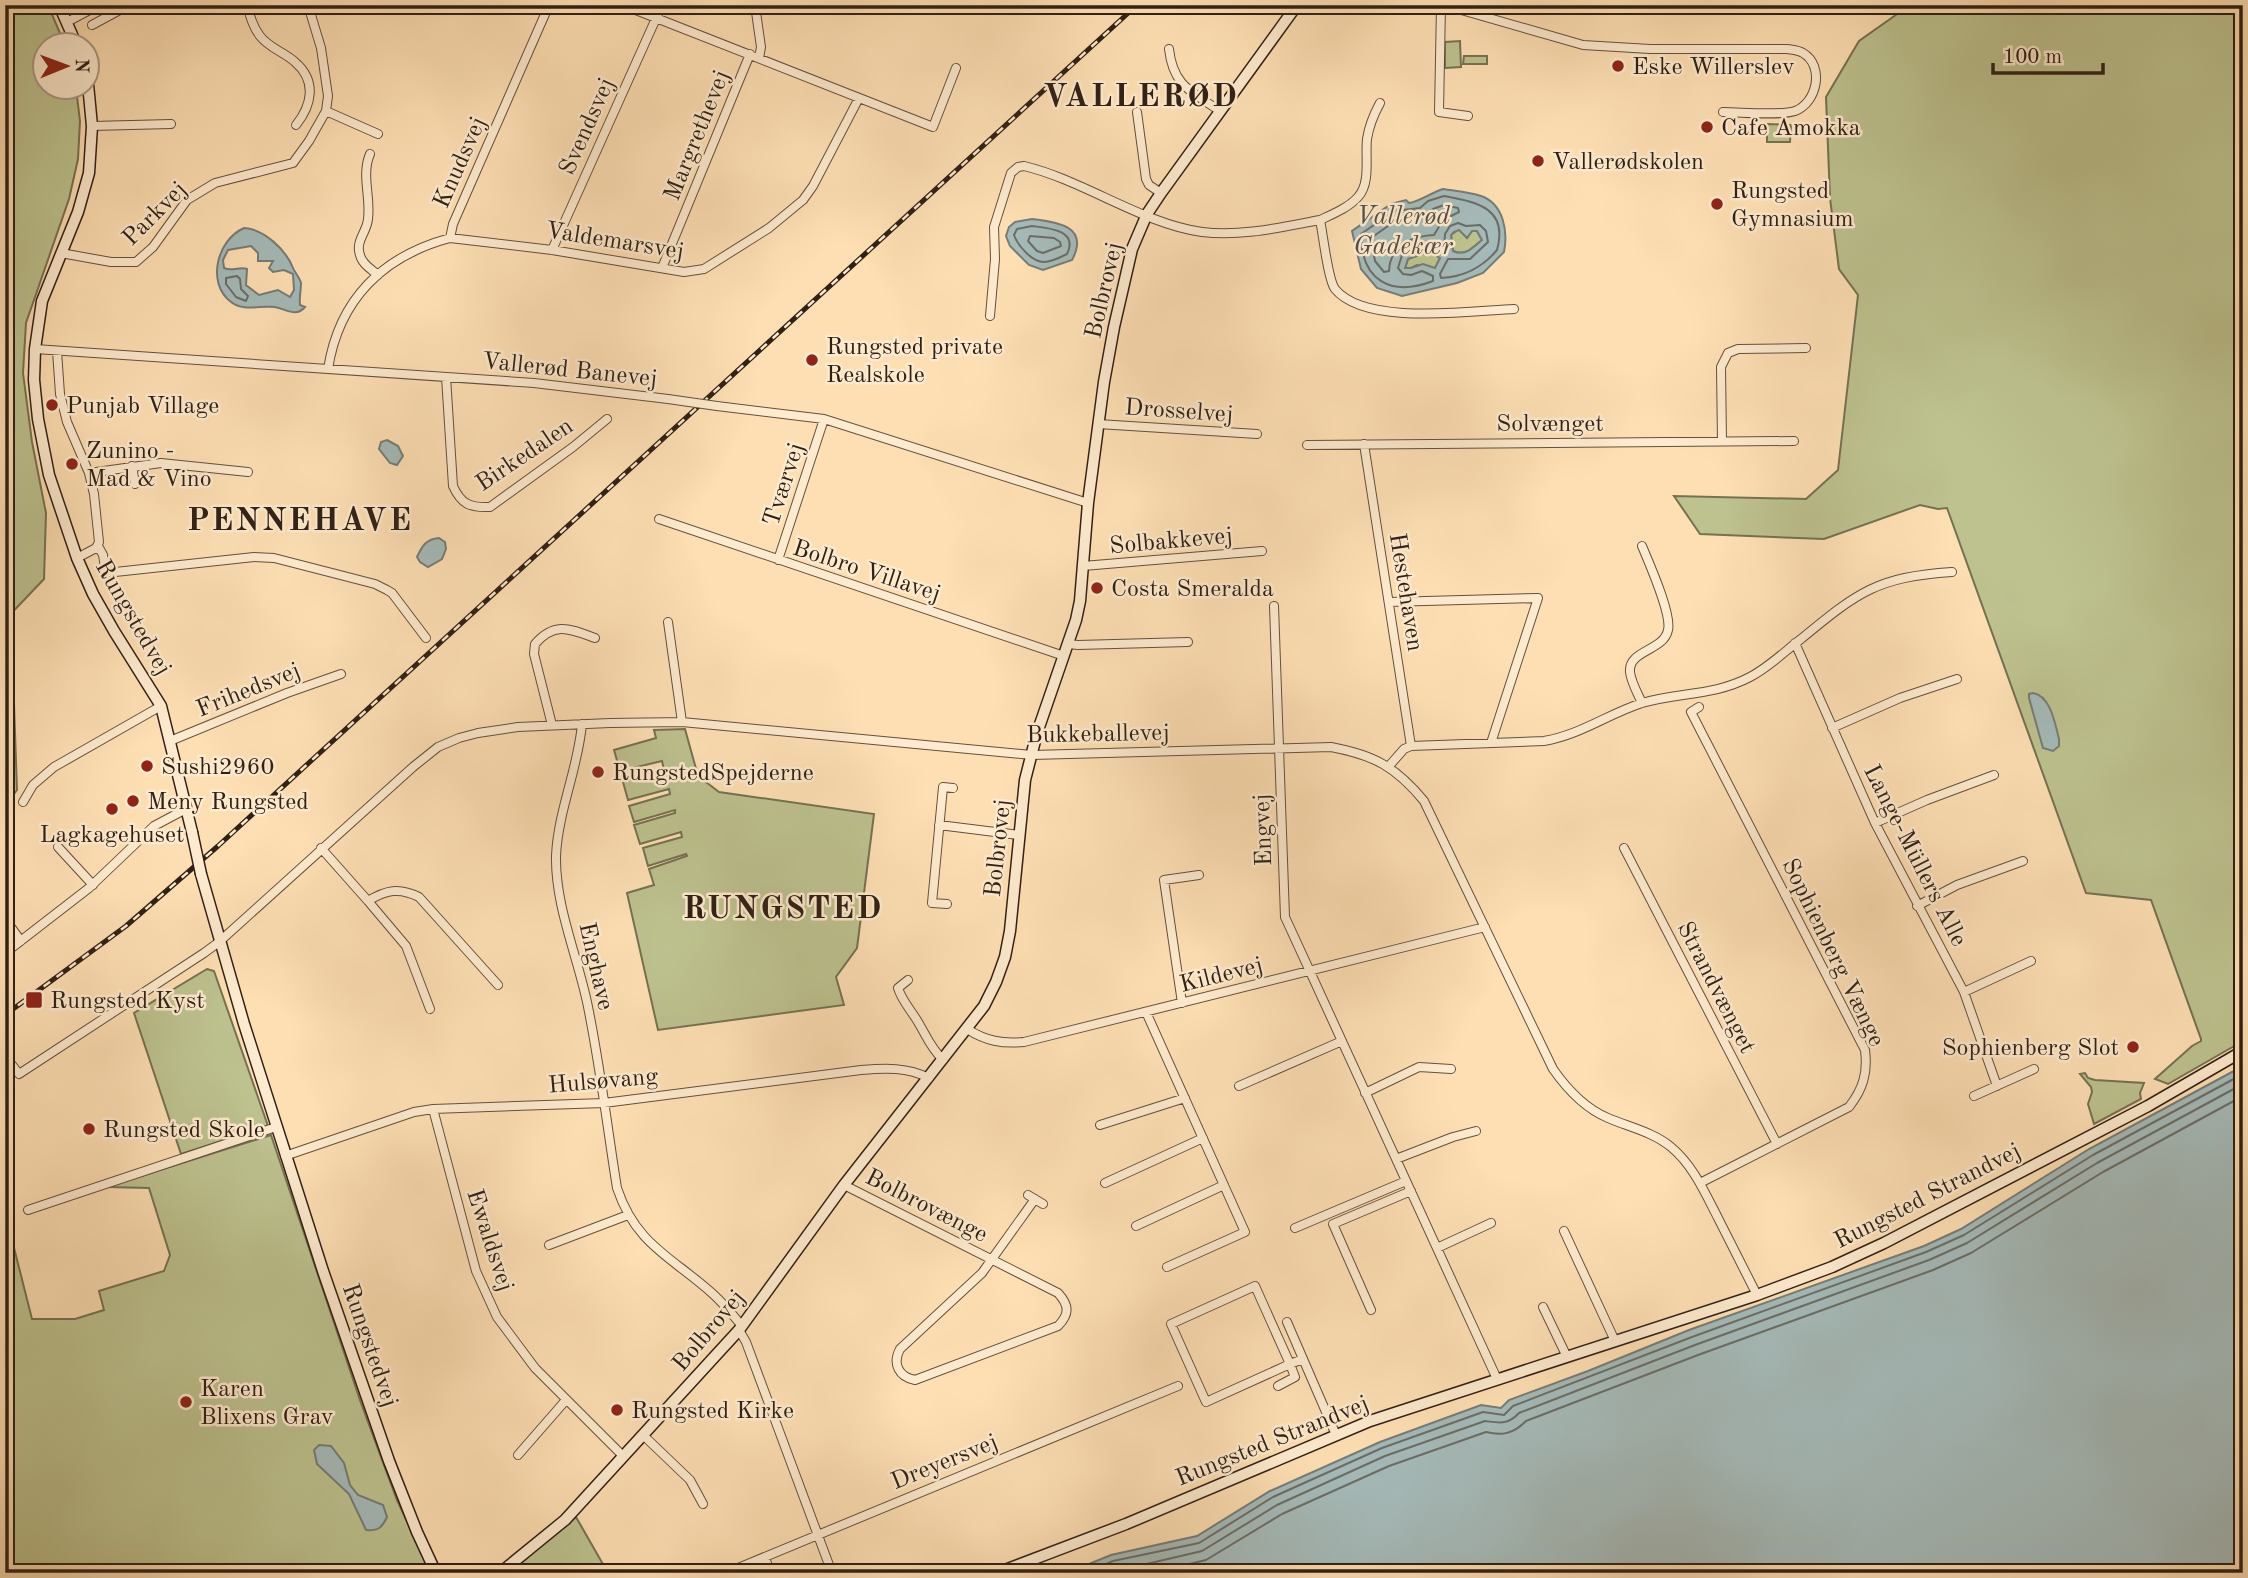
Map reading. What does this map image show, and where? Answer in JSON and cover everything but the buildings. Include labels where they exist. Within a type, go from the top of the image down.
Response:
[{"type":"main road","points":[[59,5],[71,32]]},
{"type":"main road","name":"Bolbrovej","points":[[500,1573],[565,1520],[741,1328],[844,1185],[984,1006],[1005,957],[1010,931],[1025,780],[1080,601],[1098,424],[1114,327],[1132,248],[1147,214],[1161,193],[1297,5]]},
{"type":"main road","name":"Rungstedvej","points":[[90,102],[92,126],[90,161],[84,194],[43,301],[35,349],[34,380],[38,419],[49,475],[77,558],[108,621],[161,706],[219,942],[285,1156],[390,1464],[416,1532],[436,1573]]},
{"type":"main road","name":"Rungsted Strandvej","points":[[997,1573],[1126,1524],[1336,1435],[1832,1267],[1884,1243],[2148,1106],[2243,1051]]},
{"type":"street","points":[[67,22],[99,5]]},
{"type":"street","points":[[92,25],[129,5]]},
{"type":"street","points":[[247,5],[259,35],[269,45],[295,61],[305,73],[310,86],[310,100],[306,113],[296,125]]},
{"type":"street","name":"Parkvej","points":[[61,253],[111,262],[136,262],[153,247],[187,200],[215,183],[293,163],[326,111],[328,96],[326,73],[309,5]]},
{"type":"street","name":"Knudsvej","points":[[328,369],[331,347],[339,325],[361,291],[400,258],[417,248],[450,237],[458,212],[550,5]]},
{"type":"street","points":[[623,5],[933,127],[956,68]]},
{"type":"street","name":"Svendsvej","points":[[552,250],[662,5]]},
{"type":"street","points":[[755,5],[761,47],[759,58]]},
{"type":"street","points":[[1023,5],[1033,5]]},
{"type":"street","points":[[1468,116],[1439,112],[1442,5],[1583,45],[1650,49],[1787,49],[1800,50],[1807,55],[1816,79],[1815,92],[1808,102],[1797,110],[1723,112]]},
{"type":"street","points":[[1169,49],[1171,65],[1182,86],[1220,111]]},
{"type":"street","name":"Margrethevej","points":[[662,268],[750,54]]},
{"type":"street","name":"Valdemarsvej","points":[[450,237],[552,250],[684,272],[705,269],[769,228],[803,200],[859,98]]},
{"type":"street","points":[[990,316],[995,259],[994,227],[1014,169],[1024,166],[1032,168],[1173,225],[1216,233],[1260,230],[1320,220],[1349,205],[1362,191],[1367,136],[1380,103]]},
{"type":"street","points":[[326,111],[378,134]]},
{"type":"street","points":[[1137,112],[1146,179],[1149,185],[1161,193]]},
{"type":"street","points":[[92,126],[171,124]]},
{"type":"street","points":[[370,154],[366,164],[369,216],[359,243],[359,253],[362,261],[378,275]]},
{"type":"street","points":[[1320,220],[1333,287],[1346,300],[1358,306],[1396,313],[1514,309]]},
{"type":"street","points":[[1723,441],[1721,367],[1728,353],[1738,349],[1807,348]]},
{"type":"street","name":"Vallerød Banevej","points":[[35,349],[534,383],[824,419],[1088,503]]},
{"type":"street","points":[[57,351],[60,394],[66,422],[89,473],[94,495],[98,546],[103,555],[106,573],[254,557],[274,558],[375,584],[392,593],[426,638]]},
{"type":"street","name":"Birkedalen","points":[[446,377],[453,486],[458,498],[475,508],[489,507],[573,447],[607,419]]},
{"type":"street","name":"Tværvej","points":[[778,560],[824,419]]},
{"type":"street","name":"Drosselvej","points":[[1098,424],[1257,434]]},
{"type":"street","name":"Solvænget","points":[[1307,444],[1794,440]]},
{"type":"street","name":"Hestehaven","points":[[1364,444],[1411,746]]},
{"type":"street","points":[[89,473],[161,463],[248,472]]},
{"type":"street","points":[[132,466],[135,484]]},
{"type":"street","name":"Bolbro Villavej","points":[[659,519],[1063,656]]},
{"type":"street","points":[[77,558],[98,546]]},
{"type":"street","points":[[1642,546],[1669,620],[1666,637],[1660,644],[1631,663],[1630,675],[1642,703]]},
{"type":"street","name":"Solbakkevej","points":[[1083,566],[1262,551]]},
{"type":"street","points":[[1389,766],[1404,749],[1411,746],[1563,738],[1642,703],[1703,694],[1727,687],[1769,665],[1843,604],[1867,589],[1915,575],[1952,572]]},
{"type":"street","points":[[1389,602],[1538,598],[1491,743]]},
{"type":"street","name":"Engvej","points":[[1274,606],[1284,910],[1497,1379]]},
{"type":"street","points":[[668,622],[682,722]]},
{"type":"street","points":[[552,725],[534,654],[535,644],[542,635],[557,628],[595,638]]},
{"type":"street","points":[[1068,644],[1188,642]]},
{"type":"street","name":"Lange-Müllers Alle","points":[[1795,643],[1875,823],[1964,992],[1997,1086]]},
{"type":"street","name":"Frihedsvej","points":[[170,741],[341,674]]},
{"type":"street","points":[[1832,728],[1900,698],[1957,679]]},
{"type":"street","points":[[23,802],[33,785],[54,767],[161,706]]},
{"type":"street","name":"Sophienberg Vænge","points":[[1699,707],[1691,712],[1865,1050],[1867,1066],[1865,1081],[1849,1107],[1700,1184]]},
{"type":"street","name":"Bukkeballevej","points":[[5,1056],[19,1074],[219,942],[321,848],[438,747],[459,737],[552,725],[682,722],[1032,755],[1331,747],[1371,757],[1389,766],[1411,785],[1424,801],[1553,1069],[1566,1088],[1604,1116],[1650,1134],[1671,1146],[1686,1161],[1757,1294]]},
{"type":"street","name":"Enghave","points":[[582,724],[560,827],[556,854],[557,873],[559,893],[587,1003],[617,1188],[628,1215],[648,1242],[712,1293],[741,1328],[832,1573]]},
{"type":"street","points":[[1875,823],[1994,775]]},
{"type":"street","points":[[947,904],[932,903],[943,787],[953,788]]},
{"type":"street","points":[[6,954],[93,885],[153,827],[186,809]]},
{"type":"street","points":[[939,825],[1019,835]]},
{"type":"street","points":[[58,847],[93,885]]},
{"type":"street","points":[[321,848],[406,946],[430,1009]]},
{"type":"street","name":"Strandvænget","points":[[1624,848],[1777,1144]]},
{"type":"street","points":[[1917,906],[1957,885],[2023,861]]},
{"type":"street","points":[[1182,1003],[1164,880],[1199,875]]},
{"type":"street","points":[[368,901],[381,892],[393,890],[407,891],[419,897],[498,985]]},
{"type":"street","points":[[5,919],[21,942]]},
{"type":"street","name":"Kildevej","points":[[967,1029],[981,1038],[995,1042],[1024,1042],[1485,927]]},
{"type":"street","points":[[1964,992],[2031,961]]},
{"type":"street","points":[[908,980],[898,988],[901,998],[917,1020],[931,1048],[943,1060]]},
{"type":"street","points":[[1146,1012],[1245,1232],[1167,1267]]},
{"type":"street","points":[[1239,1086],[1342,1041]]},
{"type":"street","points":[[1366,1093],[1419,1067],[1451,1069]]},
{"type":"street","name":"Hulsøvang","points":[[285,1156],[414,1112],[433,1109],[604,1103],[861,1070],[895,1068],[916,1071],[929,1077]]},
{"type":"street","points":[[1974,1096],[2034,1069]]},
{"type":"street","points":[[1100,1125],[1185,1098]]},
{"type":"street","name":"Ewaldsvej","points":[[433,1109],[476,1271],[485,1293],[515,1343],[535,1368],[623,1456]]},
{"type":"street","points":[[28,1210],[276,1127]]},
{"type":"street","points":[[1396,1160],[1452,1137],[1476,1131]]},
{"type":"street","points":[[1105,1183],[1203,1138]]},
{"type":"street","points":[[1295,1228],[1406,1181]]},
{"type":"street","name":"Bolbrovænge","points":[[844,1185],[993,1260],[1058,1293],[1066,1301],[1066,1319],[1058,1326],[915,1380],[904,1376],[900,1371],[896,1360],[900,1349],[982,1273],[993,1260],[1032,1197],[1044,1204]]},
{"type":"street","points":[[1136,1226],[1224,1185]]},
{"type":"street","points":[[1371,1310],[1333,1224],[1411,1191]]},
{"type":"street","points":[[549,1245],[628,1215]]},
{"type":"street","points":[[1437,1248],[1491,1223]]},
{"type":"street","points":[[1564,1231],[1615,1341]]},
{"type":"street","points":[[1278,1386],[1295,1377],[1290,1364],[1255,1286],[1171,1324],[1206,1402],[1290,1364],[1303,1359]]},
{"type":"street","points":[[1543,1307],[1567,1356]]},
{"type":"street","points":[[1287,1322],[1336,1435]]},
{"type":"street","name":"Dreyersvej","points":[[726,1573],[1178,1386]]},
{"type":"street","points":[[518,1455],[566,1400]]},
{"type":"street","points":[[643,1435],[690,1480],[703,1504]]},
{"type":"street","points":[[765,1557],[770,1573]]},
{"type":"green space","points":[[5,5],[48,5],[59,32],[32,32],[32,102],[78,102],[80,121],[78,159],[69,199],[26,323],[23,373],[32,442],[46,513],[44,579],[5,620]]},
{"type":"green space","points":[[1910,5],[2243,5],[2243,1041],[2168,1084],[2155,1079],[2201,1039],[2151,900],[2086,893],[1947,508],[1920,505],[1824,539],[1700,534],[1674,496],[1806,499],[1838,470],[1858,295],[1839,269],[1830,198],[1826,97],[1859,41]]},
{"type":"green space","points":[[1460,41],[1461,67],[1445,68],[1445,42]]},
{"type":"green space","points":[[1464,56],[1487,56],[1487,64],[1463,64]]},
{"type":"green space","points":[[1767,124],[1791,125],[1790,142],[1767,142]]},
{"type":"green space","points":[[1459,229],[1467,238],[1472,231],[1477,231],[1482,240],[1466,252],[1453,251],[1451,235]]},
{"type":"green space","points":[[1430,251],[1440,258],[1435,269],[1417,265],[1405,268],[1408,259]]},
{"type":"green space","points":[[5,636],[12,646],[17,790],[5,806]]},
{"type":"green space","points":[[685,729],[698,776],[719,792],[874,814],[857,948],[836,977],[844,1005],[658,1030],[627,893],[654,885],[649,869],[687,856],[686,854],[648,866],[643,848],[682,837],[681,832],[640,844],[634,825],[675,813],[675,810],[634,822],[629,806],[670,794],[669,789],[628,800],[623,782],[664,770],[662,761],[620,771],[614,750],[656,738],[654,730]]},
{"type":"green space","points":[[207,969],[214,971],[268,1126],[181,1154],[134,1013]]},
{"type":"green space","points":[[2085,1073],[2088,1078],[2095,1080],[2144,1083],[2141,1099],[2094,1124],[2088,1104],[2091,1087],[2080,1074]]},
{"type":"green space","points":[[271,1135],[361,1403],[397,1500],[431,1573],[5,1573],[5,1236],[9,1228],[32,1319],[75,1319],[104,1310],[99,1291],[164,1271],[170,1255],[149,1188],[106,1187]]},
{"type":"green space","points":[[576,1517],[608,1573],[509,1573]]},
{"type":"water","name":"Vallerød Gadekær","points":[[1443,189],[1481,196],[1495,205],[1505,228],[1504,252],[1483,273],[1457,283],[1402,296],[1377,288],[1361,269],[1352,231],[1391,204],[1406,200],[1413,202]],"holes":[[[1459,230],[1467,238],[1472,231],[1477,231],[1482,240],[1465,252],[1457,253],[1453,251],[1451,235]],[[1429,251],[1440,258],[1435,268],[1423,264],[1405,268],[1408,259]]]},
{"type":"water","points":[[1032,219],[1060,224],[1074,233],[1077,240],[1072,260],[1043,270],[1029,265],[1010,246],[1006,236],[1009,227],[1015,222]]},
{"type":"water","points":[[244,228],[252,229],[280,248],[301,283],[300,305],[305,307],[302,310],[294,312],[275,307],[241,307],[223,294],[217,273],[218,262],[227,242]],"holes":[[[251,246],[258,253],[258,261],[273,261],[269,268],[273,272],[284,270],[293,274],[294,290],[290,297],[278,290],[259,295],[246,285],[247,269],[224,268],[223,260],[228,250]]]},
{"type":"water","points":[[387,440],[398,446],[403,456],[397,465],[390,463],[379,449],[381,442]]},
{"type":"water","points":[[439,538],[445,542],[446,549],[442,559],[428,567],[417,557],[425,544]]},
{"type":"water","points":[[2033,693],[2044,699],[2054,719],[2059,746],[2053,751],[2043,748],[2029,698],[2029,694]]},
{"type":"water","points":[[2243,1066],[2243,1573],[1067,1573],[1111,1555],[1197,1536],[1270,1491],[1380,1442],[1481,1405],[1501,1408],[1509,1400],[1689,1330],[1924,1246],[1961,1229],[2089,1149]]},
{"type":"water","points":[[319,1445],[331,1446],[344,1463],[350,1485],[358,1495],[383,1505],[387,1517],[379,1528],[366,1530],[349,1494],[317,1464],[314,1450]]},
{"type":"railway","points":[[5,1015],[126,926],[218,846],[1137,5]]},
{"type":"place","name":"Eske Willerslev","points":[[1618,66]]},
{"type":"place","name":"Cafe Amokka","points":[[1707,127]]},
{"type":"place","name":"Vallerødskolen","points":[[1538,161]]},
{"type":"place","name":"Rungsted Gymnasium","points":[[1717,204]]},
{"type":"place","name":"Rungsted private Realskole","points":[[812,360]]},
{"type":"place","name":"Punjab Village","points":[[52,405]]},
{"type":"place","name":"Zunino - Mad & Vino","points":[[72,464]]},
{"type":"place","name":"Costa Smeralda","points":[[1097,588]]},
{"type":"place","name":"Sushi2960","points":[[147,766]]},
{"type":"place","name":"RungstedSpejderne","points":[[598,772]]},
{"type":"place","name":"Meny Rungsted","points":[[133,801]]},
{"type":"place","name":"Lagkagehuset","points":[[112,809]]},
{"type":"place","name":"Rungsted Kyst","points":[[34,1000]]},
{"type":"place","name":"Sophienberg Slot","points":[[2133,1047]]},
{"type":"place","name":"Rungsted Skole","points":[[89,1129]]},
{"type":"place","name":"Karen Blixens Grav","points":[[186,1402]]},
{"type":"place","name":"Rungsted Kirke","points":[[617,1410]]},
{"type":"district","name":"VALLERØD","points":[[1141,95]]},
{"type":"district","name":"PENNEHAVE","points":[[300,519]]},
{"type":"district","name":"RUNGSTED","points":[[783,907]]}]
